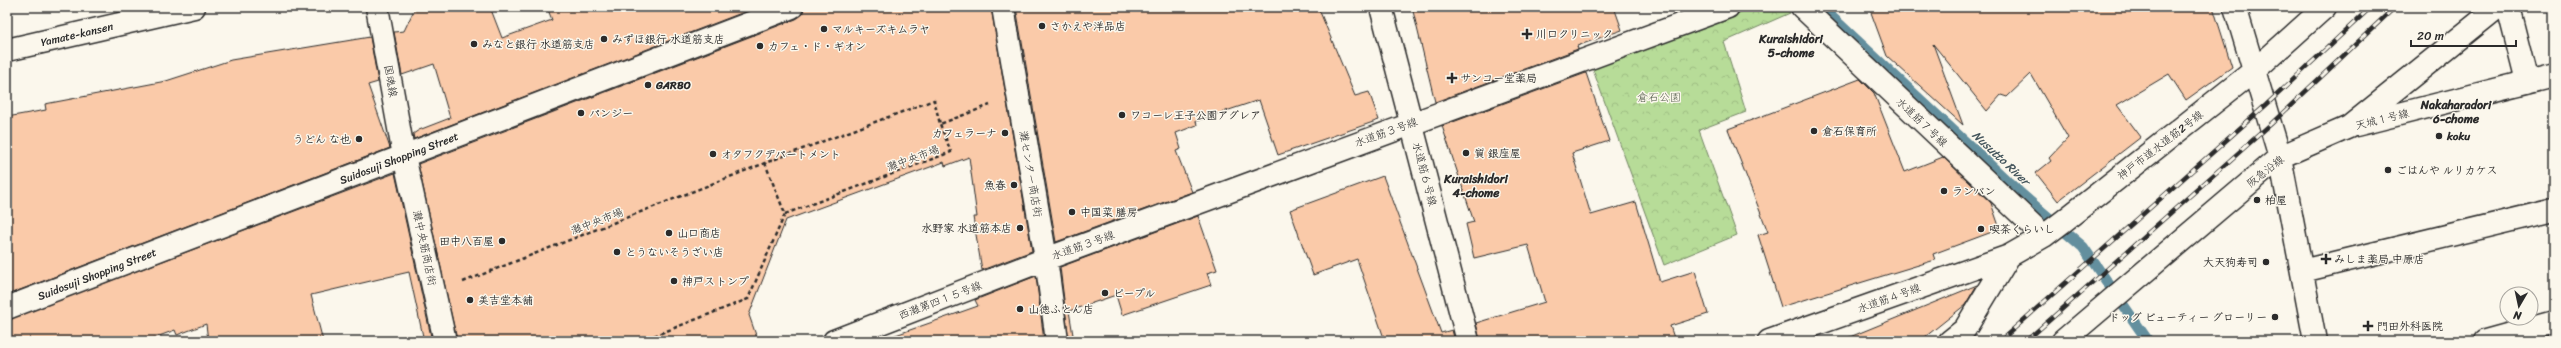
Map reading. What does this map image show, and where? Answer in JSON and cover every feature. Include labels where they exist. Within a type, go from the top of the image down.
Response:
[{"type":"street","name":"Yamate-kansen","points":[[7,50],[194,7]]},
{"type":"street","name":"国魂線","points":[[377,7],[404,156]]},
{"type":"street","name":"Suidosuji Shopping Street","points":[[7,308],[404,156],[763,12],[792,7]]},
{"type":"street","name":"灘センター商店街","points":[[1003,7],[1046,259],[1057,341]]},
{"type":"street","name":"水道筋６号線","points":[[1381,7],[1468,341]]},
{"type":"street","name":"水道筋３号線","points":[[1046,259],[1728,7]]},
{"type":"street","name":"水道筋７号線","points":[[1802,7],[2046,235]]},
{"type":"street","points":[[2236,7],[2256,70],[2280,157],[2315,341]]},
{"type":"street","name":"神戸市道水道筋2号線","points":[[2046,235],[2256,70],[2325,7]]},
{"type":"street","name":"阪急沿線","points":[[2063,341],[2280,157],[2349,127],[2498,7]]},
{"type":"street","points":[[2508,7],[2527,82]]},
{"type":"street","name":"天城１号線","points":[[2349,127],[2554,75]]},
{"type":"street","name":"灘中央筋商店街","points":[[404,156],[445,341]]},
{"type":"street","points":[[2302,271],[2554,210]]},
{"type":"street","points":[[1950,341],[1965,329],[2009,256],[2046,235]]},
{"type":"street","name":"水道筋４号線","points":[[1769,341],[2009,256]]},
{"type":"street","name":"西灘第四１５号線","points":[[834,341],[1046,259]]},
{"type":"street","points":[[2485,341],[2554,322]]},
{"type":"path","points":[[940,124],[1018,95]]},
{"type":"path","name":"灘中央市場","points":[[434,293],[765,163],[934,100],[940,124],[951,152],[785,214]]},
{"type":"path","points":[[641,341],[748,299],[785,214],[765,163]]},
{"type":"green space","name":"倉石公園","points":[[1754,7],[1783,7],[1790,13],[1724,42],[1746,112],[1699,130],[1737,235],[1664,265],[1592,67]]},
{"type":"building","points":[[422,7],[490,7],[502,38],[552,20],[547,7],[757,7],[414,139],[413,134],[419,130],[450,118],[434,64],[402,75],[394,32],[404,31],[414,10]]},
{"type":"building","points":[[804,7],[991,7],[1032,251],[982,270],[973,217],[977,217],[969,157],[945,166],[944,162],[786,220],[749,315],[758,341],[457,341],[418,164],[796,19],[802,15]]},
{"type":"building","points":[[1016,7],[1318,7],[1355,96],[1369,92],[1379,120],[1278,155],[1259,100],[1196,121],[1197,125],[1176,133],[1181,149],[1176,151],[1192,192],[1056,242]]},
{"type":"building","points":[[1412,7],[1614,7],[1622,30],[1577,46],[1578,49],[1435,102]]},
{"type":"building","points":[[1869,7],[2213,7],[2232,67],[2186,100],[2169,74],[2117,105],[2141,137],[2058,201],[2036,173],[2051,161],[2049,158],[2068,138],[2031,74],[2007,97],[2001,95],[1987,111],[1933,44],[1963,125],[1887,56]]},
{"type":"building","points":[[370,37],[378,82],[368,85],[390,148],[7,295],[7,117],[46,110],[45,104],[166,81],[231,60]]},
{"type":"building","points":[[1586,73],[1609,141],[1572,153],[1591,215],[1636,202],[1660,282],[1695,271],[1708,314],[1670,326],[1675,341],[1480,341],[1476,323],[1545,302],[1528,245],[1474,258],[1466,224],[1474,222],[1442,126]]},
{"type":"building","points":[[1860,79],[1874,93],[1905,172],[1943,157],[1991,203],[2000,229],[1933,254],[1935,260],[1781,307],[1758,235],[1768,232],[1728,129]]},
{"type":"building","points":[[395,173],[432,341],[424,341],[409,272],[311,295],[323,341],[208,341],[206,324],[177,335],[175,330],[146,341],[7,341],[7,320]]},
{"type":"building","points":[[1383,176],[1441,333],[1452,330],[1455,341],[1385,341],[1357,259],[1313,275],[1290,210]]},
{"type":"building","points":[[1198,216],[1217,270],[1207,273],[1211,285],[1122,315],[1116,295],[1069,311],[1074,341],[1069,341],[1060,267]]},
{"type":"building","points":[[1036,276],[1044,341],[891,341],[890,337],[978,306],[975,300]]},
{"type":"building","points":[[1977,285],[1965,305],[1920,341],[1840,341]]},
{"type":"waterway","name":"Nusutto River","points":[[1821,7],[2021,194],[2083,247],[2148,341]]},
{"type":"railway","points":[[2000,341],[2266,105],[2371,7]]},
{"type":"railway","points":[[2026,341],[2271,124],[2395,7]]},
{"type":"place","name":"さかえや洋品店","points":[[1042,26]]},
{"type":"place","name":"マルキーズキムラヤ","points":[[824,29]]},
{"type":"place","name":"川口クリニック","points":[[1527,34]]},
{"type":"place","name":"みずほ銀行 水道筋支店","points":[[604,39]]},
{"type":"place","name":"みなと銀行 水道筋支店","points":[[474,44]]},
{"type":"place","name":"カフェ・ド・ギオン","points":[[760,46]]},
{"type":"place","name":"サンコー堂薬局","points":[[1452,78]]},
{"type":"place","name":"GARBO","points":[[648,85]]},
{"type":"place","name":"パンジー","points":[[581,113]]},
{"type":"place","name":"ワコーレ王子公園アグレア","points":[[1122,115]]},
{"type":"place","name":"倉石保育所","points":[[1814,131]]},
{"type":"place","name":"カフェラーナ","points":[[1005,133]]},
{"type":"place","name":"koku","points":[[2439,136]]},
{"type":"place","name":"うどん な也","points":[[359,139]]},
{"type":"place","name":"質 銀座屋","points":[[1466,153]]},
{"type":"place","name":"オタフクデパートメント","points":[[713,154]]},
{"type":"place","name":"ごはんや ルリカケス","points":[[2388,170]]},
{"type":"place","name":"魚春","points":[[1014,185]]},
{"type":"place","name":"ランバン","points":[[1944,191]]},
{"type":"place","name":"柏屋","points":[[2257,200]]},
{"type":"place","name":"中国菜 膳房","points":[[1072,212]]},
{"type":"place","name":"水野家 水道筋本店","points":[[1020,228]]},
{"type":"place","name":"喫茶くらいし","points":[[1981,229]]},
{"type":"place","name":"山口商店","points":[[669,233]]},
{"type":"place","name":"田中八百屋","points":[[502,241]]},
{"type":"place","name":"とうないそうざい店","points":[[617,252]]},
{"type":"place","name":"みしま薬局 中原店","points":[[2326,259]]},
{"type":"place","name":"大天狗寿司","points":[[2266,262]]},
{"type":"place","name":"神戸ストンプ","points":[[674,281]]},
{"type":"place","name":"ピープル","points":[[1105,293]]},
{"type":"place","name":"美吉堂本舗","points":[[470,300]]},
{"type":"place","name":"山徳ふとん店","points":[[1020,309]]},
{"type":"place","name":"ドッグ ビューティー グローリー","points":[[2275,317]]},
{"type":"place","name":"門田外科医院","points":[[2368,326]]},
{"type":"district","name":"Kuraishidori 5-chome","points":[[1791,46]]},
{"type":"district","name":"Nakaharadori 6-chome","points":[[2456,112]]},
{"type":"district","name":"Kuraishidori 4-chome","points":[[1476,186]]}]
